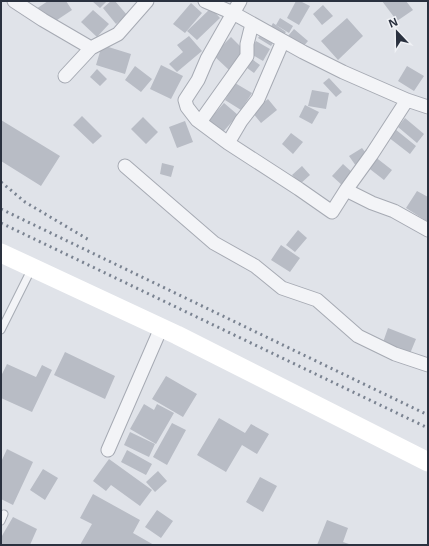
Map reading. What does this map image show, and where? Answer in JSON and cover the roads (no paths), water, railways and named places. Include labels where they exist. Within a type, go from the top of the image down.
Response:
[{"type":"main road","points":[[1,254],[161,328],[428,462]]},
{"type":"street","points":[[14,1],[91,48]]},
{"type":"street","points":[[65,76],[91,48],[118,34],[147,1]]},
{"type":"street","points":[[205,1],[233,13],[343,72],[407,100],[428,106]]},
{"type":"street","points":[[240,1],[207,59],[198,80],[185,100],[187,107],[197,120],[228,143],[332,212],[407,100]]},
{"type":"street","points":[[200,122],[247,56],[252,24]]},
{"type":"street","points":[[228,143],[241,121],[258,99],[283,41]]},
{"type":"street","points":[[125,166],[214,243],[255,266],[282,288],[317,300],[358,336],[395,354],[428,365]]},
{"type":"street","points":[[346,190],[372,203],[394,211],[428,230]]},
{"type":"street","points":[[108,450],[161,328]]},
{"type":"lane","points":[[1,330],[32,268]]},
{"type":"lane","points":[[1,521],[4,514]]},
{"type":"railway","points":[[1,182],[25,202],[89,240]]},
{"type":"railway","points":[[1,209],[428,415]]},
{"type":"railway","points":[[1,223],[428,428]]}]
